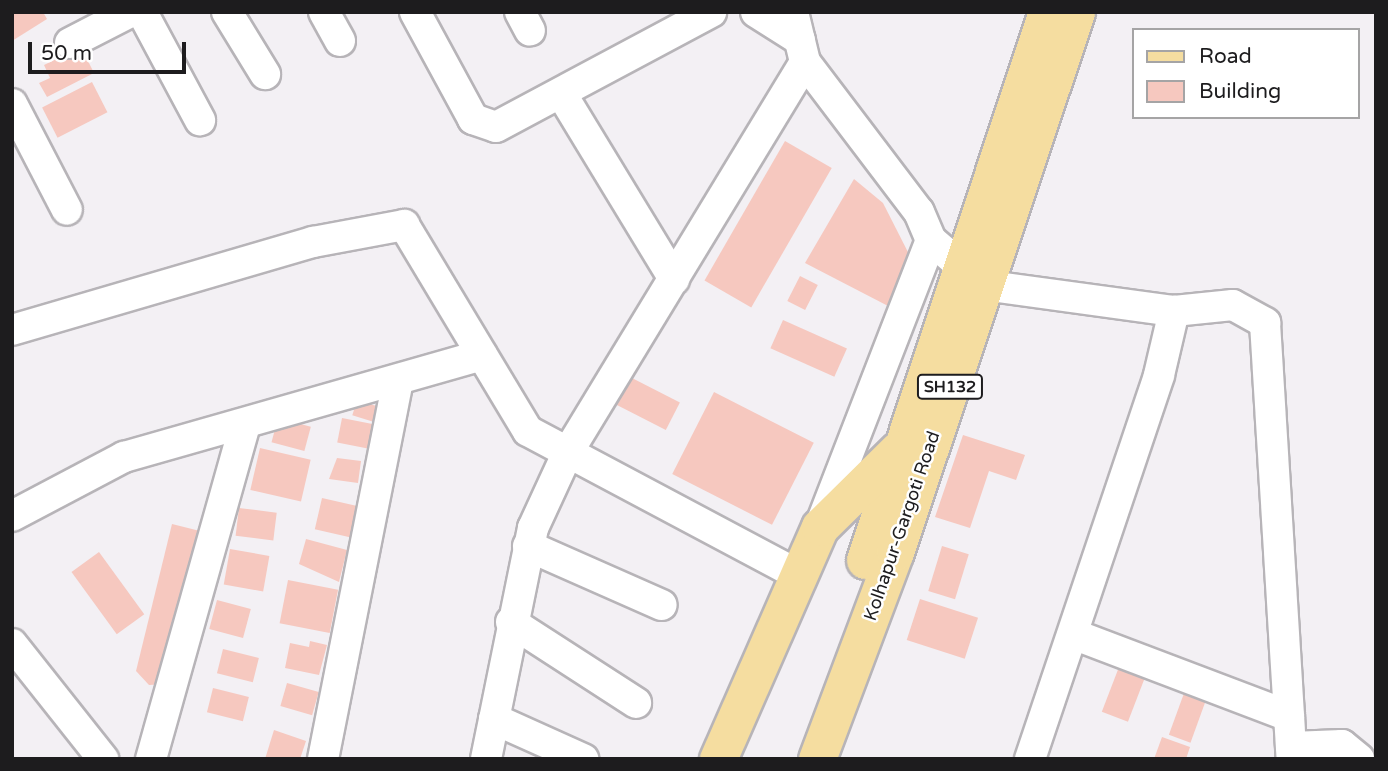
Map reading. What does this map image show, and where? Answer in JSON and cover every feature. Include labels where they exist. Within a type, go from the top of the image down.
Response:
[{"type":"main road","points":[[795,759],[901,446],[971,276],[1047,12]]},
{"type":"main road","name":"Kolhapur-Gargoti Road","points":[[817,759],[895,552],[971,276],[1076,12]]},
{"type":"main road","points":[[718,759],[797,574],[820,527],[901,446]]},
{"type":"street","points":[[71,43],[130,12]]},
{"type":"street","points":[[142,12],[200,120]]},
{"type":"street","points":[[227,12],[265,74]]},
{"type":"street","points":[[324,12],[340,41]]},
{"type":"street","points":[[415,12],[473,120],[496,127],[711,12]]},
{"type":"street","points":[[756,12],[800,38],[919,212],[931,240],[971,276],[1174,311],[1246,308],[1258,314],[1269,334],[1291,753],[1342,745],[1359,759]]},
{"type":"street","points":[[486,759],[528,546],[568,452],[674,279],[800,38]]},
{"type":"street","points":[[561,93],[674,279]]},
{"type":"street","points":[[12,104],[67,210]]},
{"type":"street","points":[[12,330],[313,242],[404,225],[528,431],[797,574]]},
{"type":"street","points":[[820,527],[931,240]]},
{"type":"street","points":[[1031,759],[1159,375],[1174,311]]},
{"type":"street","points":[[12,516],[96,467],[482,355]]},
{"type":"street","points":[[323,759],[398,381]]},
{"type":"street","points":[[151,759],[245,424]]},
{"type":"street","points":[[528,546],[662,605]]},
{"type":"street","points":[[512,622],[636,703]]},
{"type":"street","points":[[1073,634],[1289,716]]},
{"type":"street","points":[[12,644],[103,759]]},
{"type":"street","points":[[494,719],[583,759]]},
{"type":"building","points":[[12,12],[43,12],[47,19],[12,41]]},
{"type":"building","points":[[81,47],[94,73],[47,97],[39,83],[50,78],[44,65]]},
{"type":"building","points":[[92,82],[107,112],[58,138],[42,107]]},
{"type":"building","points":[[785,141],[832,168],[751,307],[704,280]]},
{"type":"building","points":[[854,179],[883,203],[912,260],[890,307],[805,263]]},
{"type":"building","points":[[800,276],[818,285],[805,310],[787,301]]},
{"type":"building","points":[[783,320],[847,348],[834,377],[770,348]]},
{"type":"building","points":[[630,377],[680,402],[666,430],[616,405]]},
{"type":"building","points":[[714,392],[814,443],[772,525],[672,474]]},
{"type":"building","points":[[357,400],[377,406],[372,421],[352,415]]},
{"type":"building","points":[[278,418],[311,427],[304,451],[272,442]]},
{"type":"building","points":[[342,418],[372,424],[368,448],[337,443]]},
{"type":"building","points":[[963,435],[1025,455],[1016,480],[989,471],[970,528],[935,517]]},
{"type":"building","points":[[260,448],[311,460],[301,502],[250,490]]},
{"type":"building","points":[[337,458],[361,461],[358,483],[329,479]]},
{"type":"building","points":[[322,498],[357,506],[350,537],[315,529]]},
{"type":"building","points":[[239,508],[277,513],[273,540],[236,536]]},
{"type":"building","points":[[172,524],[204,532],[166,684],[149,685],[136,671]]},
{"type":"building","points":[[306,539],[347,550],[339,582],[299,564]]},
{"type":"building","points":[[942,546],[969,554],[955,599],[928,591]]},
{"type":"building","points":[[230,549],[269,556],[263,591],[224,584]]},
{"type":"building","points":[[99,552],[144,614],[117,634],[71,572]]},
{"type":"building","points":[[288,580],[338,590],[330,633],[280,623]]},
{"type":"building","points":[[920,599],[978,618],[965,659],[907,640]]},
{"type":"building","points":[[217,600],[251,609],[243,638],[209,629]]},
{"type":"building","points":[[310,641],[327,645],[319,675],[285,668],[290,643],[309,647]]},
{"type":"building","points":[[223,649],[259,658],[253,682],[217,673]]},
{"type":"building","points":[[1119,667],[1145,677],[1128,722],[1102,712]]},
{"type":"building","points":[[287,683],[319,692],[312,715],[280,706]]},
{"type":"building","points":[[1187,685],[1209,693],[1190,743],[1169,735]]},
{"type":"building","points":[[213,688],[249,697],[243,721],[207,712]]},
{"type":"building","points":[[274,730],[306,741],[300,759],[265,759]]},
{"type":"building","points":[[1162,737],[1190,747],[1186,759],[1154,759]]}]
